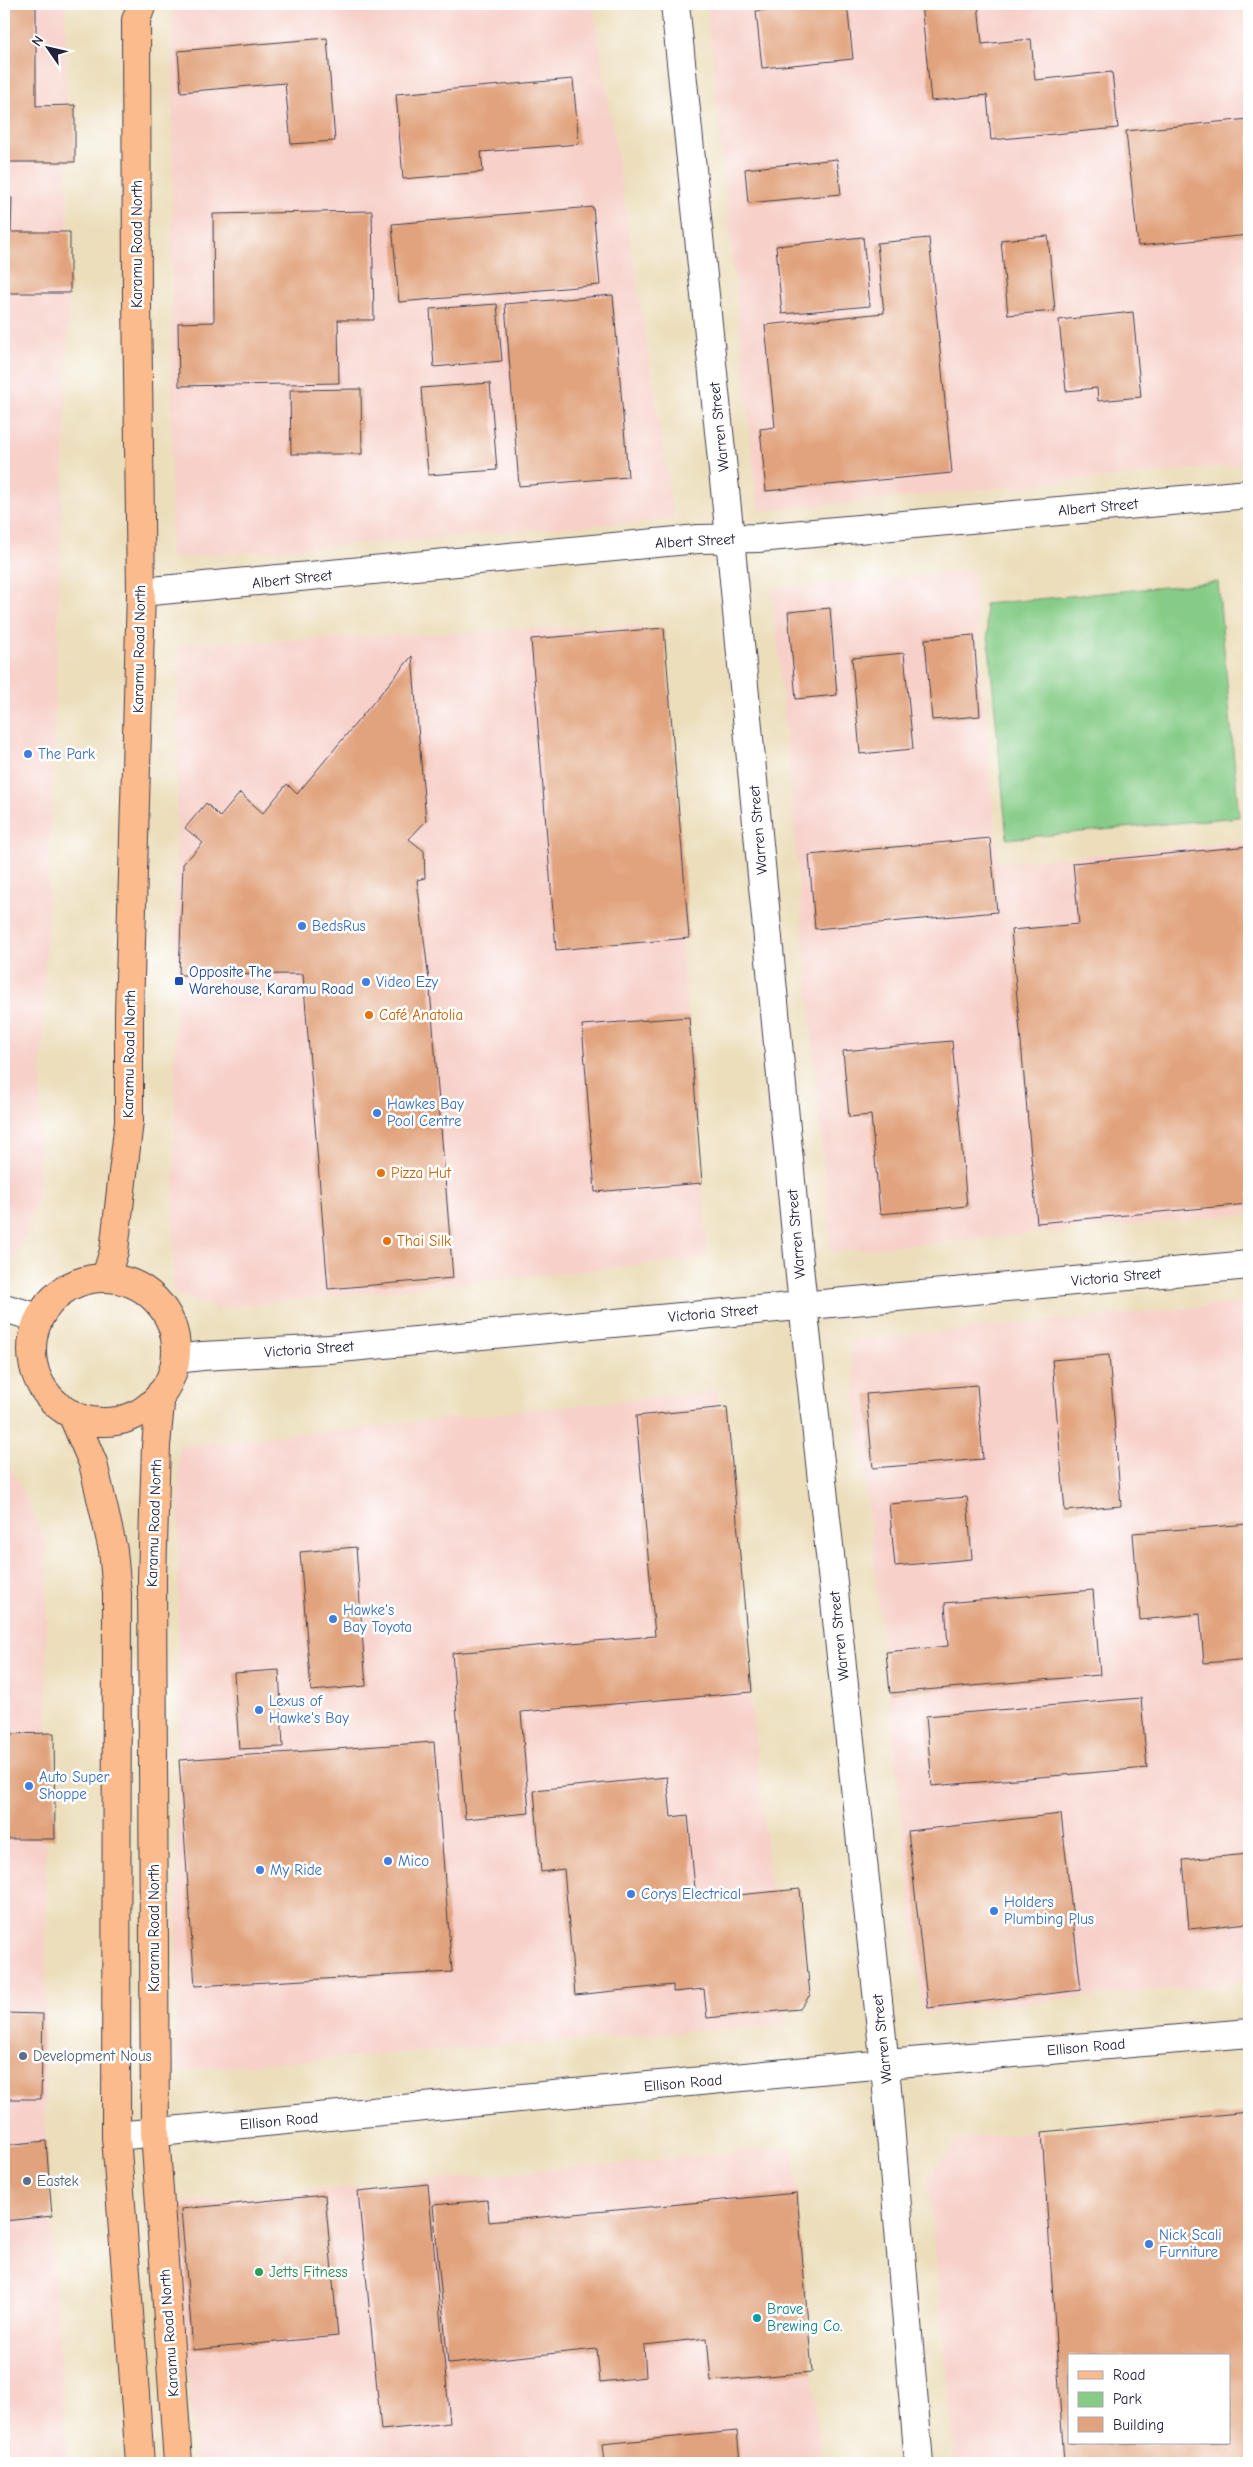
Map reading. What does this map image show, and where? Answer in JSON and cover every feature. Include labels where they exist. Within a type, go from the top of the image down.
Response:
[{"type":"main road","name":"Karamu Road North","points":[[106,1276],[114,1252],[129,1121],[129,1013],[141,592],[136,9]]},
{"type":"main road","points":[[106,1276],[133,1283],[159,1301],[174,1328],[176,1359],[170,1382],[156,1401],[136,1415],[114,1422],[88,1421],[64,1411],[45,1392],[34,1369],[32,1343],[39,1318],[50,1301],[65,1288],[83,1280],[106,1276]]},
{"type":"main road","name":"Karamu Road North","points":[[161,1393],[156,1446],[152,1578],[155,2133],[178,2463]]},
{"type":"main road","points":[[72,1414],[93,1463],[113,1550],[117,1594],[116,2136],[140,2463]]},
{"type":"street","name":"Warren Street","points":[[675,4],[730,538],[804,1304],[885,2066],[919,2463]]},
{"type":"street","name":"Albert Street","points":[[141,592],[698,538],[758,538],[1249,494]]},
{"type":"street","name":"Victoria Street","points":[[176,1359],[329,1349],[804,1304],[1249,1265]]},
{"type":"street","points":[[4,1308],[39,1318]]},
{"type":"street","name":"Ellison Road","points":[[116,2136],[829,2069],[885,2066],[1249,2033]]},
{"type":"shaded area","name":"The Park","points":[[4,4],[65,4],[69,307],[37,1200],[25,1236],[6,1277],[4,1291]]},
{"type":"shaded area","points":[[173,4],[593,4],[674,519],[171,558]]},
{"type":"shaded area","points":[[707,4],[1249,4],[1249,464],[758,511]]},
{"type":"shaded area","points":[[973,571],[998,863],[1249,841],[1249,1214],[831,1252],[773,589]]},
{"type":"shaded area","points":[[638,625],[655,634],[708,1258],[218,1308],[173,1293],[178,645]]},
{"type":"shaded area","points":[[1249,1302],[1249,1981],[923,2013],[850,1341]]},
{"type":"shaded area","points":[[717,1391],[786,2024],[176,2070],[179,1446]]},
{"type":"shaded area","points":[[4,1452],[47,1543],[45,2134],[68,2463],[4,2463]]},
{"type":"shaded area","points":[[1249,2112],[1249,2463],[956,2463],[928,2176],[960,2139]]},
{"type":"shaded area","points":[[793,2148],[820,2463],[195,2463],[176,2203]]},
{"type":"green space","points":[[1218,582],[1239,817],[1007,839],[985,604]]},
{"type":"building","points":[[4,4],[36,4],[36,106],[75,105],[75,162],[4,162]]},
{"type":"building","points":[[847,4],[853,59],[762,68],[756,11]]},
{"type":"building","points":[[921,4],[978,4],[982,44],[1031,39],[1035,80],[1112,72],[1118,128],[991,140],[987,95],[931,101]]},
{"type":"building","points":[[327,38],[335,141],[291,144],[285,83],[181,92],[178,51]]},
{"type":"building","points":[[573,79],[579,144],[481,152],[483,172],[403,179],[396,94]]},
{"type":"building","points":[[1249,119],[1249,235],[1138,246],[1126,131]]},
{"type":"building","points":[[837,159],[841,194],[748,203],[745,169]]},
{"type":"building","points":[[4,198],[12,198],[11,232],[70,232],[70,293],[4,293]]},
{"type":"building","points":[[593,207],[600,285],[399,302],[392,224]]},
{"type":"building","points":[[372,211],[374,320],[338,320],[339,383],[179,386],[178,323],[214,322],[213,214]]},
{"type":"building","points":[[1048,236],[1055,311],[1008,315],[1001,240]]},
{"type":"building","points":[[863,237],[870,306],[782,314],[776,246]]},
{"type":"building","points":[[929,238],[952,473],[766,491],[760,429],[775,427],[765,325],[884,313],[877,243]]},
{"type":"building","points":[[613,295],[628,477],[519,486],[505,304]]},
{"type":"building","points":[[497,304],[502,361],[434,367],[430,309]]},
{"type":"building","points":[[1133,312],[1141,397],[1098,401],[1097,388],[1066,391],[1059,320]]},
{"type":"building","points":[[490,383],[497,470],[428,475],[421,388]]},
{"type":"building","points":[[361,389],[362,454],[291,454],[290,390]]},
{"type":"building","points":[[830,608],[837,695],[796,699],[788,612]]},
{"type":"building","points":[[664,628],[689,938],[556,950],[531,639]]},
{"type":"building","points":[[974,635],[980,716],[932,720],[925,639]]},
{"type":"building","points":[[904,653],[913,749],[860,754],[852,658]]},
{"type":"building","points":[[412,656],[426,821],[409,839],[424,851],[425,878],[417,880],[430,989],[453,1278],[328,1289],[303,974],[179,975],[183,864],[203,843],[185,828],[206,803],[220,817],[240,793],[263,813],[287,784],[297,794]]},
{"type":"building","points":[[990,838],[997,912],[815,929],[809,855]]},
{"type":"building","points":[[1249,846],[1249,1204],[1037,1223],[1011,930],[1079,924],[1073,863]]},
{"type":"building","points":[[689,1017],[702,1183],[595,1192],[582,1025]]},
{"type":"building","points":[[952,1041],[967,1206],[880,1214],[871,1115],[849,1117],[843,1051]]},
{"type":"building","points":[[1109,1355],[1121,1506],[1065,1511],[1052,1360]]},
{"type":"building","points":[[977,1385],[983,1459],[873,1468],[866,1394]]},
{"type":"building","points":[[727,1407],[752,1692],[521,1712],[529,1813],[465,1819],[452,1653],[655,1636],[636,1416]]},
{"type":"building","points":[[967,1497],[972,1559],[895,1566],[889,1504]]},
{"type":"building","points":[[1249,1524],[1249,1659],[1204,1663],[1200,1614],[1140,1620],[1133,1533]]},
{"type":"building","name":"Hawke's Bay Toyota","points":[[356,1547],[366,1686],[311,1691],[300,1552]]},
{"type":"building","points":[[1093,1590],[1100,1675],[890,1693],[886,1652],[948,1646],[945,1603]]},
{"type":"building","name":"Lexus of Hawke's Bay","points":[[279,1670],[283,1747],[239,1749],[234,1673]]},
{"type":"building","points":[[1141,1698],[1147,1768],[932,1786],[926,1716]]},
{"type":"building","name":"Auto Super Shoppe","points":[[54,1733],[55,1839],[4,1839],[4,1734]]},
{"type":"building","points":[[434,1742],[452,1972],[195,1986],[179,1760]]},
{"type":"building","name":"Corys Electrical","points":[[667,1777],[671,1817],[688,1815],[696,1899],[800,1889],[810,1995],[800,2009],[707,2018],[704,1989],[673,1992],[673,1985],[575,1995],[564,1869],[541,1872],[534,1790]]},
{"type":"building","name":"Holders Plumbing Plus","points":[[1061,1814],[1081,1990],[928,2008],[908,1831]]},
{"type":"building","points":[[1249,1854],[1249,1923],[1189,1929],[1183,1860]]},
{"type":"building","name":"Development Nous","points":[[4,2013],[43,2014],[41,2099],[4,2099]]},
{"type":"building","name":"Nick Scali Furniture","points":[[1249,2112],[1249,2463],[1064,2463],[1042,2132]]},
{"type":"building","name":"Eastek","points":[[46,2141],[52,2216],[4,2221],[4,2145]]},
{"type":"building","points":[[428,2184],[450,2423],[381,2430],[358,2191]]},
{"type":"building","points":[[797,2193],[812,2372],[711,2381],[707,2338],[644,2345],[646,2377],[600,2382],[597,2349],[448,2364],[433,2205],[487,2200],[489,2222]]},
{"type":"building","name":"Jetts Fitness","points":[[325,2195],[338,2336],[193,2350],[181,2209]]},
{"type":"building","points":[[737,2431],[740,2463],[604,2463],[602,2444]]},
{"type":"place","name":"The Park","points":[[28,754]]},
{"type":"place","name":"BedsRus","points":[[302,926]]},
{"type":"place","name":"Opposite The Warehouse, Karamu Road","points":[[179,981]]},
{"type":"place","name":"Video Ezy","points":[[366,982]]},
{"type":"place","name":"Café Anatolia","points":[[369,1015]]},
{"type":"place","name":"Hawkes Bay Pool Centre","points":[[377,1113]]},
{"type":"place","name":"Pizza Hut","points":[[381,1173]]},
{"type":"place","name":"Thai Silk","points":[[387,1241]]},
{"type":"place","name":"Hawke's Bay Toyota","points":[[333,1619]]},
{"type":"place","name":"Lexus of Hawke's Bay","points":[[259,1710]]},
{"type":"place","name":"Auto Super Shoppe","points":[[29,1786]]},
{"type":"place","name":"Mico","points":[[388,1861]]},
{"type":"place","name":"My Ride","points":[[260,1870]]},
{"type":"place","name":"Corys Electrical","points":[[631,1894]]},
{"type":"place","name":"Holders Plumbing Plus","points":[[994,1911]]},
{"type":"place","name":"Development Nous","points":[[23,2056]]},
{"type":"place","name":"Eastek","points":[[27,2181]]},
{"type":"place","name":"Nick Scali Furniture","points":[[1149,2244]]},
{"type":"place","name":"Jetts Fitness","points":[[259,2272]]},
{"type":"place","name":"Brave Brewing Co.","points":[[757,2318]]}]
